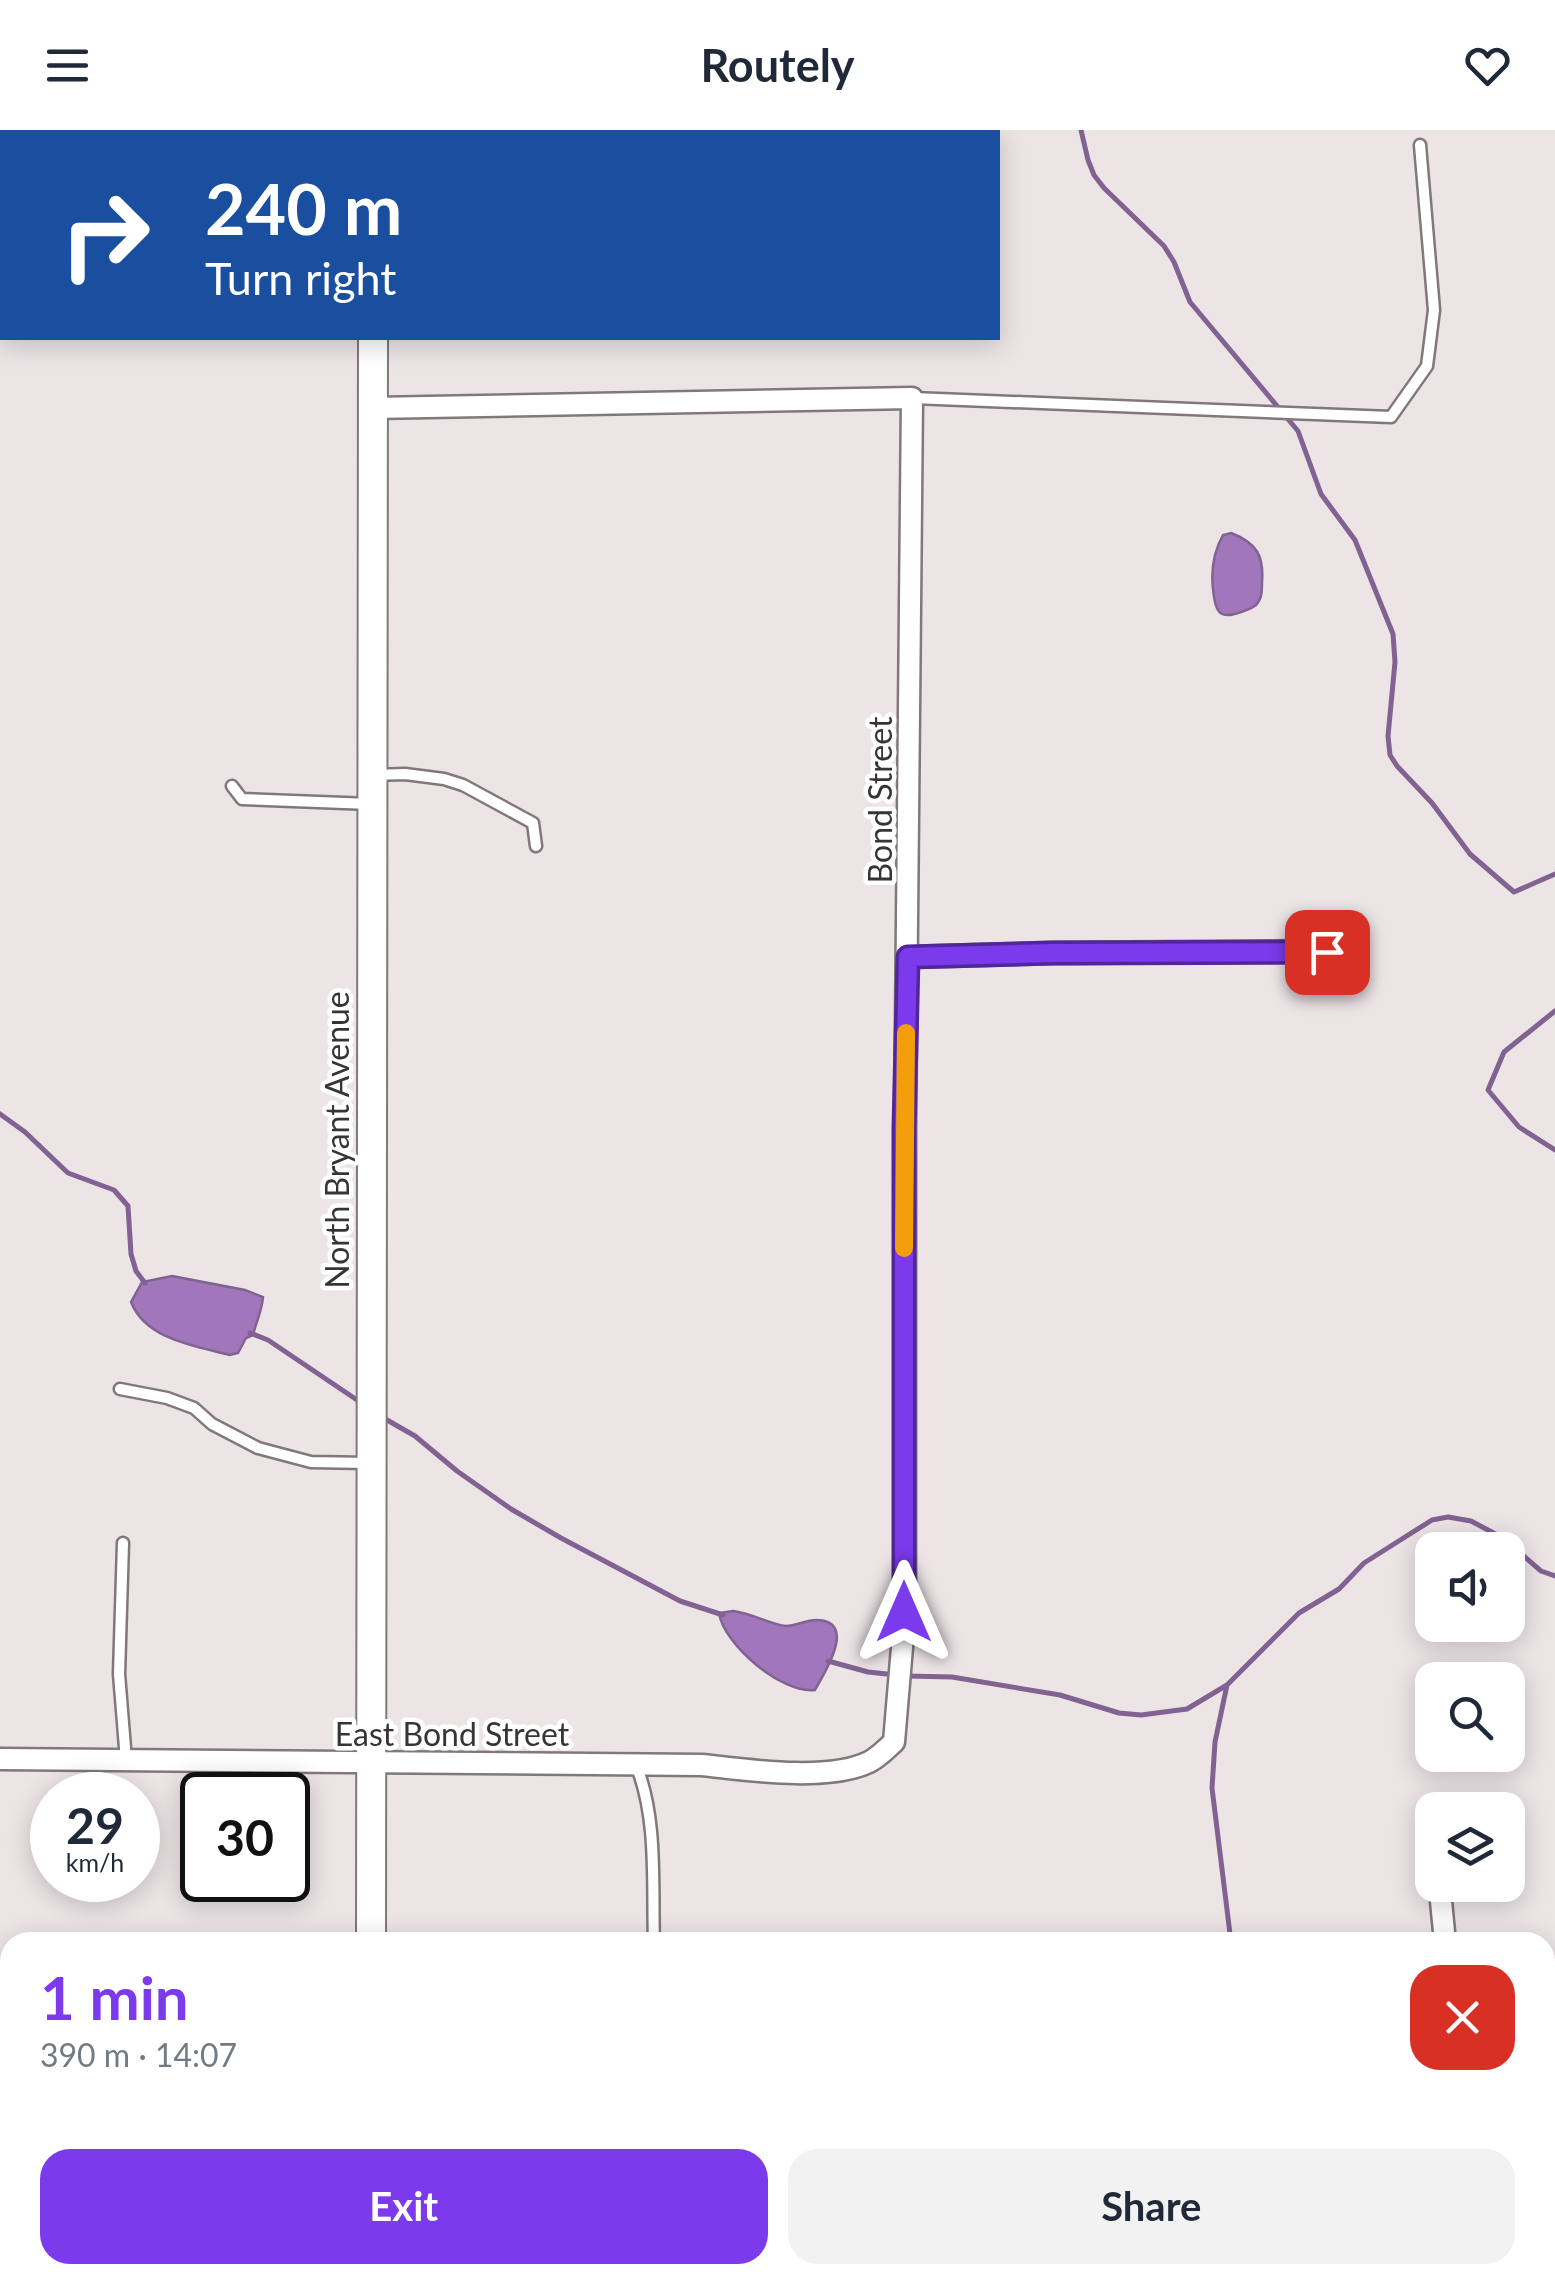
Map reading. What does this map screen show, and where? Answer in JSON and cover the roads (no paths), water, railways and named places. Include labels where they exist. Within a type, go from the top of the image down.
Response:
[{"type":"street","name":"North Bryant Avenue","points":[[371,1932],[372,340]]},
{"type":"street","points":[[372,408],[912,398]]},
{"type":"street","name":"Bond Street","points":[[894,1742],[904,1612],[904,1129],[912,398]]},
{"type":"street","points":[[908,957],[1327,952]]},
{"type":"street","name":"East Bond Street","points":[[0,1760],[702,1765],[778,1773],[850,1769],[873,1760],[894,1742]]},
{"type":"street","points":[[1441,1902],[1443,1932]]},
{"type":"lane","points":[[912,398],[1391,417],[1427,366],[1434,310],[1420,146]]},
{"type":"lane","points":[[371,775],[424,776],[464,785],[532,823],[536,846]]},
{"type":"lane","points":[[232,786],[242,799],[371,804]]},
{"type":"lane","points":[[120,1389],[194,1408],[212,1424],[258,1448],[311,1462],[370,1463]]},
{"type":"lane","points":[[123,1543],[119,1674],[126,1760]]},
{"type":"lane","points":[[635,1764],[645,1793],[652,1856],[654,1932]]},
{"type":"waterway","points":[[1081,130],[1094,175],[1164,246],[1190,302],[1298,431],[1321,494],[1355,540],[1393,634],[1395,662],[1388,736],[1390,755],[1397,766],[1432,803],[1470,854],[1514,892],[1555,874]]},
{"type":"waterway","points":[[1555,1011],[1504,1052],[1488,1090],[1519,1127],[1555,1150]]},
{"type":"waterway","points":[[0,1114],[68,1173],[114,1190],[128,1206],[131,1254],[145,1283]]},
{"type":"waterway","points":[[250,1333],[268,1340],[363,1404]]},
{"type":"waterway","points":[[380,1416],[415,1436],[511,1509],[680,1601],[723,1615]]},
{"type":"waterway","points":[[1230,1932],[1212,1788],[1215,1742],[1227,1685],[1299,1613],[1339,1589],[1364,1563],[1432,1520],[1448,1517],[1471,1521],[1503,1538],[1541,1571],[1555,1576]]},
{"type":"waterway","points":[[828,1661],[896,1675]]},
{"type":"waterway","points":[[906,1676],[952,1677],[1060,1695],[1119,1713],[1141,1715],[1187,1709],[1227,1685]]}]
